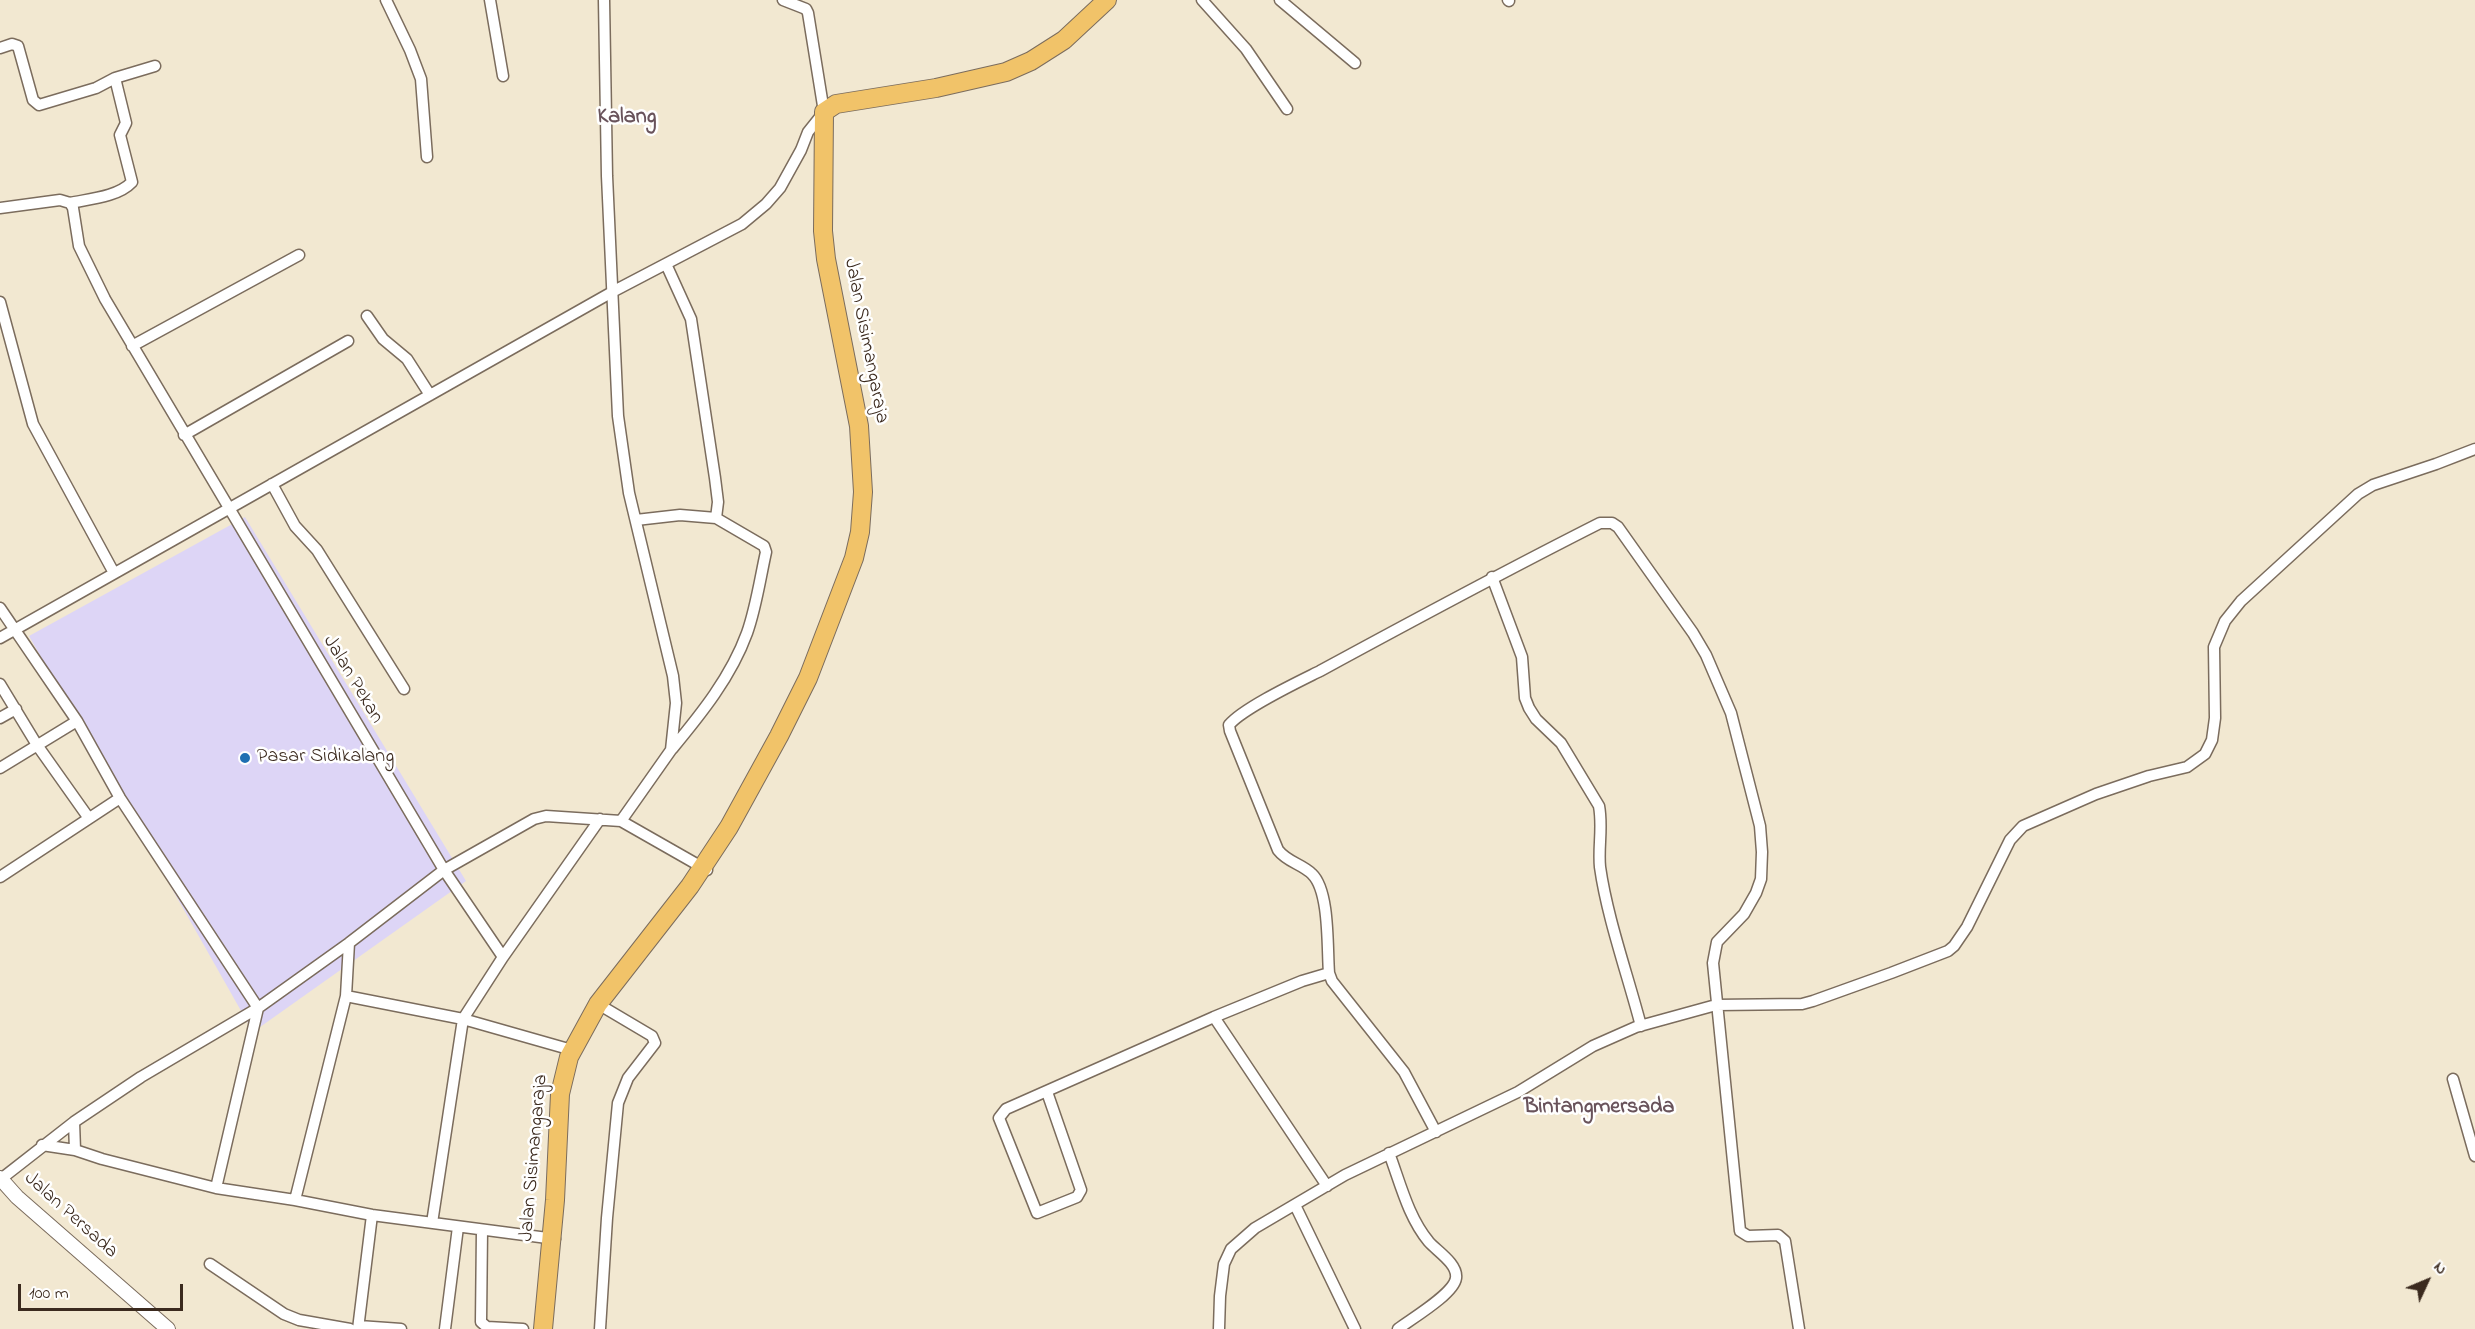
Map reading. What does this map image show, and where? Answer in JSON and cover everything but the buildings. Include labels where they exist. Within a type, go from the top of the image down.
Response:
[{"type":"highway","points":[[824,112],[836,104],[936,88],[1006,72],[1031,61],[1064,40],[1107,0]]},
{"type":"highway","name":"Jalan Sisimangaraja","points":[[554,1239],[560,1094],[565,1068],[572,1050],[618,976],[707,864],[729,827],[808,678],[854,558],[860,532],[863,492],[859,426],[826,259],[823,231],[824,112]]},
{"type":"highway","name":"Jalan Sisimangaraja","points":[[545,1329],[559,1200],[559,1149],[565,1077],[600,1005]]},
{"type":"street","points":[[386,0],[421,79],[427,157]]},
{"type":"street","points":[[490,0],[503,76]]},
{"type":"street","points":[[604,0],[607,176],[618,416],[629,493],[673,676],[676,703],[671,750]]},
{"type":"street","points":[[0,638],[614,291],[742,224],[766,204],[780,188],[808,132],[824,112],[808,12],[806,9],[783,0]]},
{"type":"street","points":[[1202,0],[1246,49],[1287,109]]},
{"type":"street","points":[[1280,0],[1355,63]]},
{"type":"street","points":[[0,48],[12,44],[18,46],[33,100],[39,105],[96,88],[116,78],[155,66]]},
{"type":"street","points":[[0,208],[60,200],[69,203],[105,195],[132,182],[120,135],[126,123],[116,78]]},
{"type":"street","name":"Jalan Pekan","points":[[69,203],[73,208],[77,236],[83,255],[132,346],[444,870],[503,957]]},
{"type":"street","points":[[132,346],[299,255]]},
{"type":"street","points":[[666,264],[691,319],[716,490],[716,518]]},
{"type":"street","points":[[0,302],[33,424],[114,573]]},
{"type":"street","points":[[367,316],[384,339],[407,359],[430,394]]},
{"type":"street","points":[[184,435],[348,341]]},
{"type":"street","points":[[1219,1329],[1224,1264],[1231,1250],[1255,1228],[1389,1153],[1518,1092],[1593,1046],[1641,1026],[1716,1005],[1802,1004],[1948,951],[1967,927],[2010,840],[2023,826],[2096,794],[2150,776],[2187,767],[2205,754],[2212,740],[2215,718],[2214,647],[2225,621],[2241,601],[2319,528],[2373,484],[2436,464],[2475,448]]},
{"type":"street","points":[[272,484],[296,526],[317,550],[404,689]]},
{"type":"street","points":[[621,821],[671,750],[704,711],[724,680],[747,633],[766,552],[764,546],[716,518],[680,515],[636,520]]},
{"type":"street","points":[[1436,1132],[1404,1072],[1339,991],[1329,973],[1326,917],[1321,887],[1311,873],[1283,856],[1278,850],[1229,725],[1237,717],[1492,577],[1600,523],[1612,523],[1618,527],[1706,655],[1731,713],[1760,826],[1761,879],[1756,893],[1744,914],[1714,948],[1716,1005],[1740,1231],[1748,1236],[1778,1235],[1785,1241],[1799,1329]]},
{"type":"street","points":[[1492,577],[1522,657],[1525,698],[1529,708],[1536,719],[1561,743],[1599,806],[1601,818],[1599,851],[1603,884],[1641,1026]]},
{"type":"street","points":[[0,608],[77,721],[120,798],[258,1008],[216,1188]]},
{"type":"street","points":[[0,684],[37,745],[88,817]]},
{"type":"street","points":[[0,718],[16,709]]},
{"type":"street","points":[[0,768],[77,721]]},
{"type":"street","points":[[0,877],[120,798]]},
{"type":"street","points":[[0,1178],[74,1122],[141,1077],[258,1008],[349,943],[444,870],[534,819],[546,816],[621,821],[707,864]]},
{"type":"street","points":[[432,1223],[463,1019],[503,957],[600,819]]},
{"type":"street","points":[[295,1200],[346,996],[349,943]]},
{"type":"street","points":[[1047,1092],[1081,1190],[1077,1197],[1037,1213],[999,1118],[1006,1109],[1214,1017],[1302,981],[1329,973]]},
{"type":"street","points":[[346,996],[463,1019],[572,1050]]},
{"type":"street","points":[[600,1005],[652,1036],[655,1043],[628,1078],[618,1102],[600,1329]]},
{"type":"street","points":[[1214,1017],[1327,1186]]},
{"type":"street","points":[[2453,1079],[2475,1156]]},
{"type":"street","points":[[74,1122],[75,1150]]},
{"type":"street","points":[[42,1145],[75,1150],[216,1188],[372,1215],[554,1239]]},
{"type":"street","points":[[1389,1153],[1420,1230],[1455,1269],[1456,1279],[1449,1291],[1398,1329]]},
{"type":"street","name":"Jalan Persada","points":[[0,1178],[17,1197],[168,1329]]},
{"type":"street","points":[[1295,1205],[1355,1329]]},
{"type":"street","points":[[356,1328],[372,1215]]},
{"type":"street","points":[[446,1329],[458,1227]]},
{"type":"street","points":[[482,1230],[481,1322],[487,1327],[523,1329]]},
{"type":"street","points":[[210,1264],[284,1314],[299,1320],[356,1328],[401,1329]]},
{"type":"shaded area","name":"Pasar Sidikalang","points":[[245,517],[466,881],[253,1032],[29,636]]},
{"type":"place","name":"Pasar Sidikalang","points":[[245,758]]},
{"type":"district","name":"Kalang","points":[[627,118]]},
{"type":"district","name":"Bintangmersada","points":[[1599,1108]]}]
